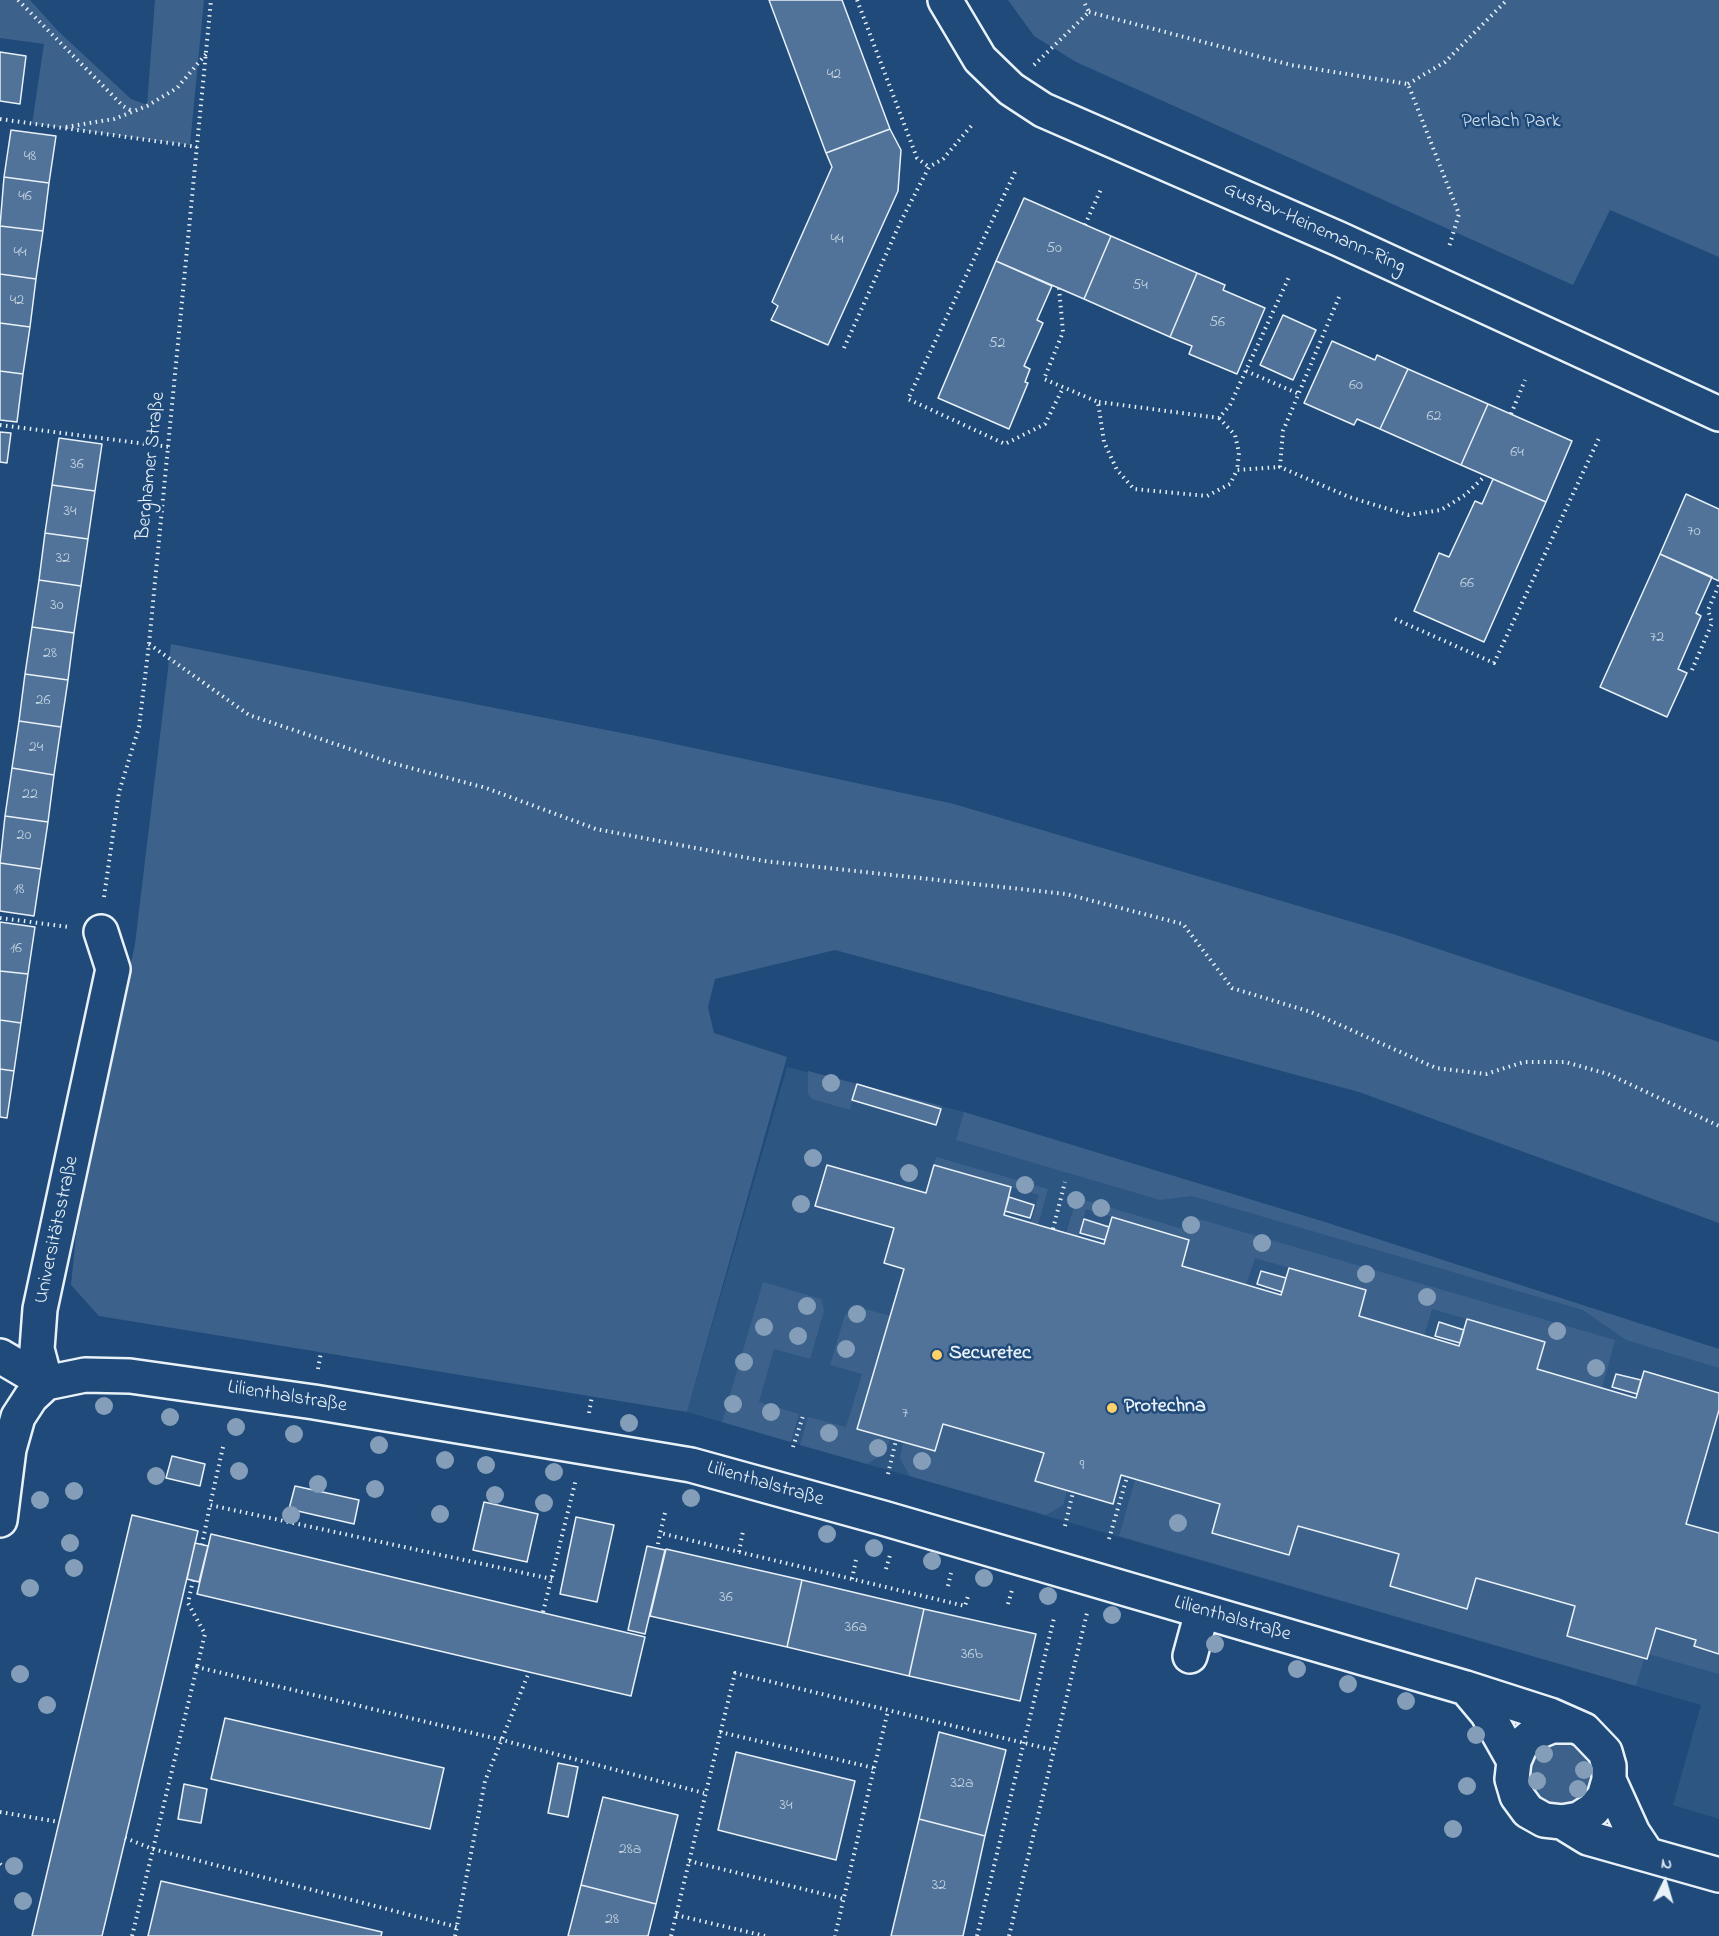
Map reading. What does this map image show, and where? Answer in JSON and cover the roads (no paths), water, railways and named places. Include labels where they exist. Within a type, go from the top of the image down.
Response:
[{"type":"street","name":"Gustav-Heinemann-Ring","points":[[945,0],[980,59],[1011,89],[1043,110],[1339,239],[1719,414]]},
{"type":"street","name":"Universitätsstraße","points":[[46,1383],[37,1349],[40,1309],[113,969],[89,930]]},
{"type":"street","points":[[0,1356],[46,1383],[31,1397],[18,1417],[9,1449],[0,1520]]},
{"type":"street","name":"Lilienthalstraße","points":[[46,1383],[85,1375],[130,1376],[314,1402],[691,1465],[1466,1688],[1550,1715],[1584,1731],[1605,1752],[1609,1780],[1633,1833],[1647,1854]]},
{"type":"street","points":[[1190,1656],[1202,1611]]},
{"type":"street","points":[[1466,1688],[1487,1713],[1514,1761]]},
{"type":"street","points":[[1570,1726],[1552,1726],[1535,1733],[1521,1745],[1514,1761],[1512,1779],[1517,1796],[1528,1810],[1544,1820],[1562,1822],[1579,1819],[1593,1810],[1604,1797],[1609,1780]]},
{"type":"street","points":[[1562,1822],[1588,1838],[1719,1875]]},
{"type":"place","name":"Securetec","points":[[937,1355]]},
{"type":"place","name":"Protechna","points":[[1112,1408]]},
{"type":"park label","name":"Perlach Park","points":[[1511,123]]}]
